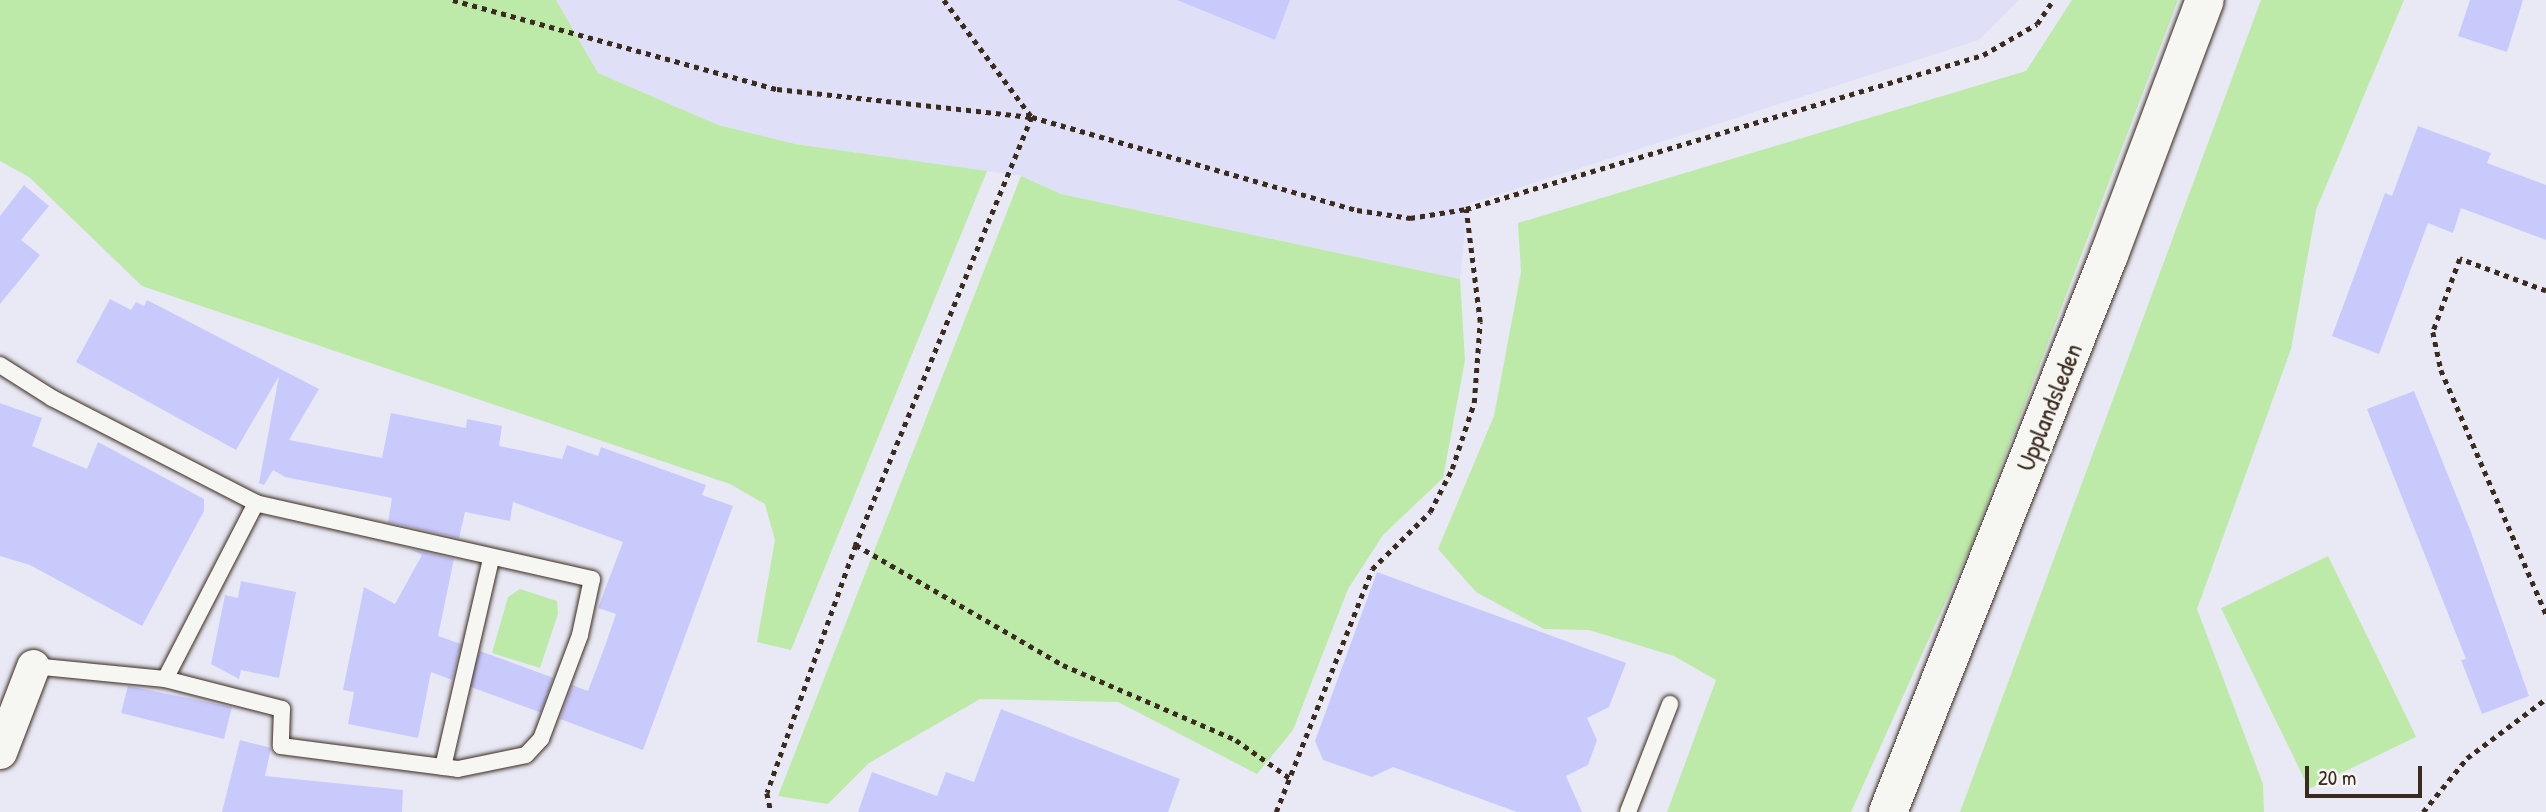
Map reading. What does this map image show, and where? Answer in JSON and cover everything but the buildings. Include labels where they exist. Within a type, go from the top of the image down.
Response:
[{"type":"street","name":"Upplandsleden","points":[[1888,812],[2109,255],[2205,0]]},
{"type":"street","points":[[0,752],[33,666]]},
{"type":"lane","points":[[0,365],[52,398],[256,503],[491,559],[592,579],[580,635],[541,739],[526,755],[458,769],[281,746],[282,709],[165,679],[33,666]]},
{"type":"lane","points":[[165,679],[256,503]]},
{"type":"lane","points":[[443,767],[491,559]]},
{"type":"lane","points":[[1628,812],[1670,704]]},
{"type":"path","points":[[453,0],[777,89],[1032,117],[1357,210],[1410,218],[1466,209],[1983,55],[2037,24],[2053,0]]},
{"type":"path","points":[[944,0],[1032,117]]},
{"type":"path","points":[[771,812],[767,793],[856,545],[1032,117]]},
{"type":"path","points":[[1276,812],[1372,569],[1430,512],[1452,469],[1474,403],[1480,322],[1466,209]]},
{"type":"path","points":[[2546,291],[2459,259],[2433,332],[2441,370],[2546,614]]},
{"type":"path","points":[[856,545],[1063,665],[1236,740],[1291,779]]},
{"type":"path","points":[[2423,812],[2467,758],[2546,699]]},
{"type":"shaded area","points":[[556,0],[2019,0],[1979,40],[1468,204],[1460,279],[1061,194],[1021,176],[795,144],[718,125],[598,73]]},
{"type":"green space","points":[[0,0],[556,0],[598,73],[718,125],[795,144],[987,171],[791,650],[757,642],[775,540],[765,504],[730,484],[142,286],[29,177],[0,161]]},
{"type":"green space","points":[[2072,0],[2178,0],[1972,543],[1851,812],[1667,812],[1716,680],[1674,656],[1589,630],[1544,629],[1476,592],[1438,549],[1494,416],[1521,272],[1518,223],[2026,71]]},
{"type":"green space","points":[[2261,0],[2404,0],[2316,210],[2291,349],[2197,609],[2263,784],[2264,812],[1960,812]]},
{"type":"green space","points":[[1021,176],[1061,194],[1460,279],[1465,360],[1443,478],[1383,535],[1348,589],[1293,730],[1257,774],[1118,702],[980,699],[869,763],[828,804],[778,796]]},
{"type":"green space","points":[[2328,556],[2416,737],[2309,789],[2221,608]]},
{"type":"green space","points":[[520,589],[557,601],[558,614],[540,668],[492,653],[508,597]]}]
